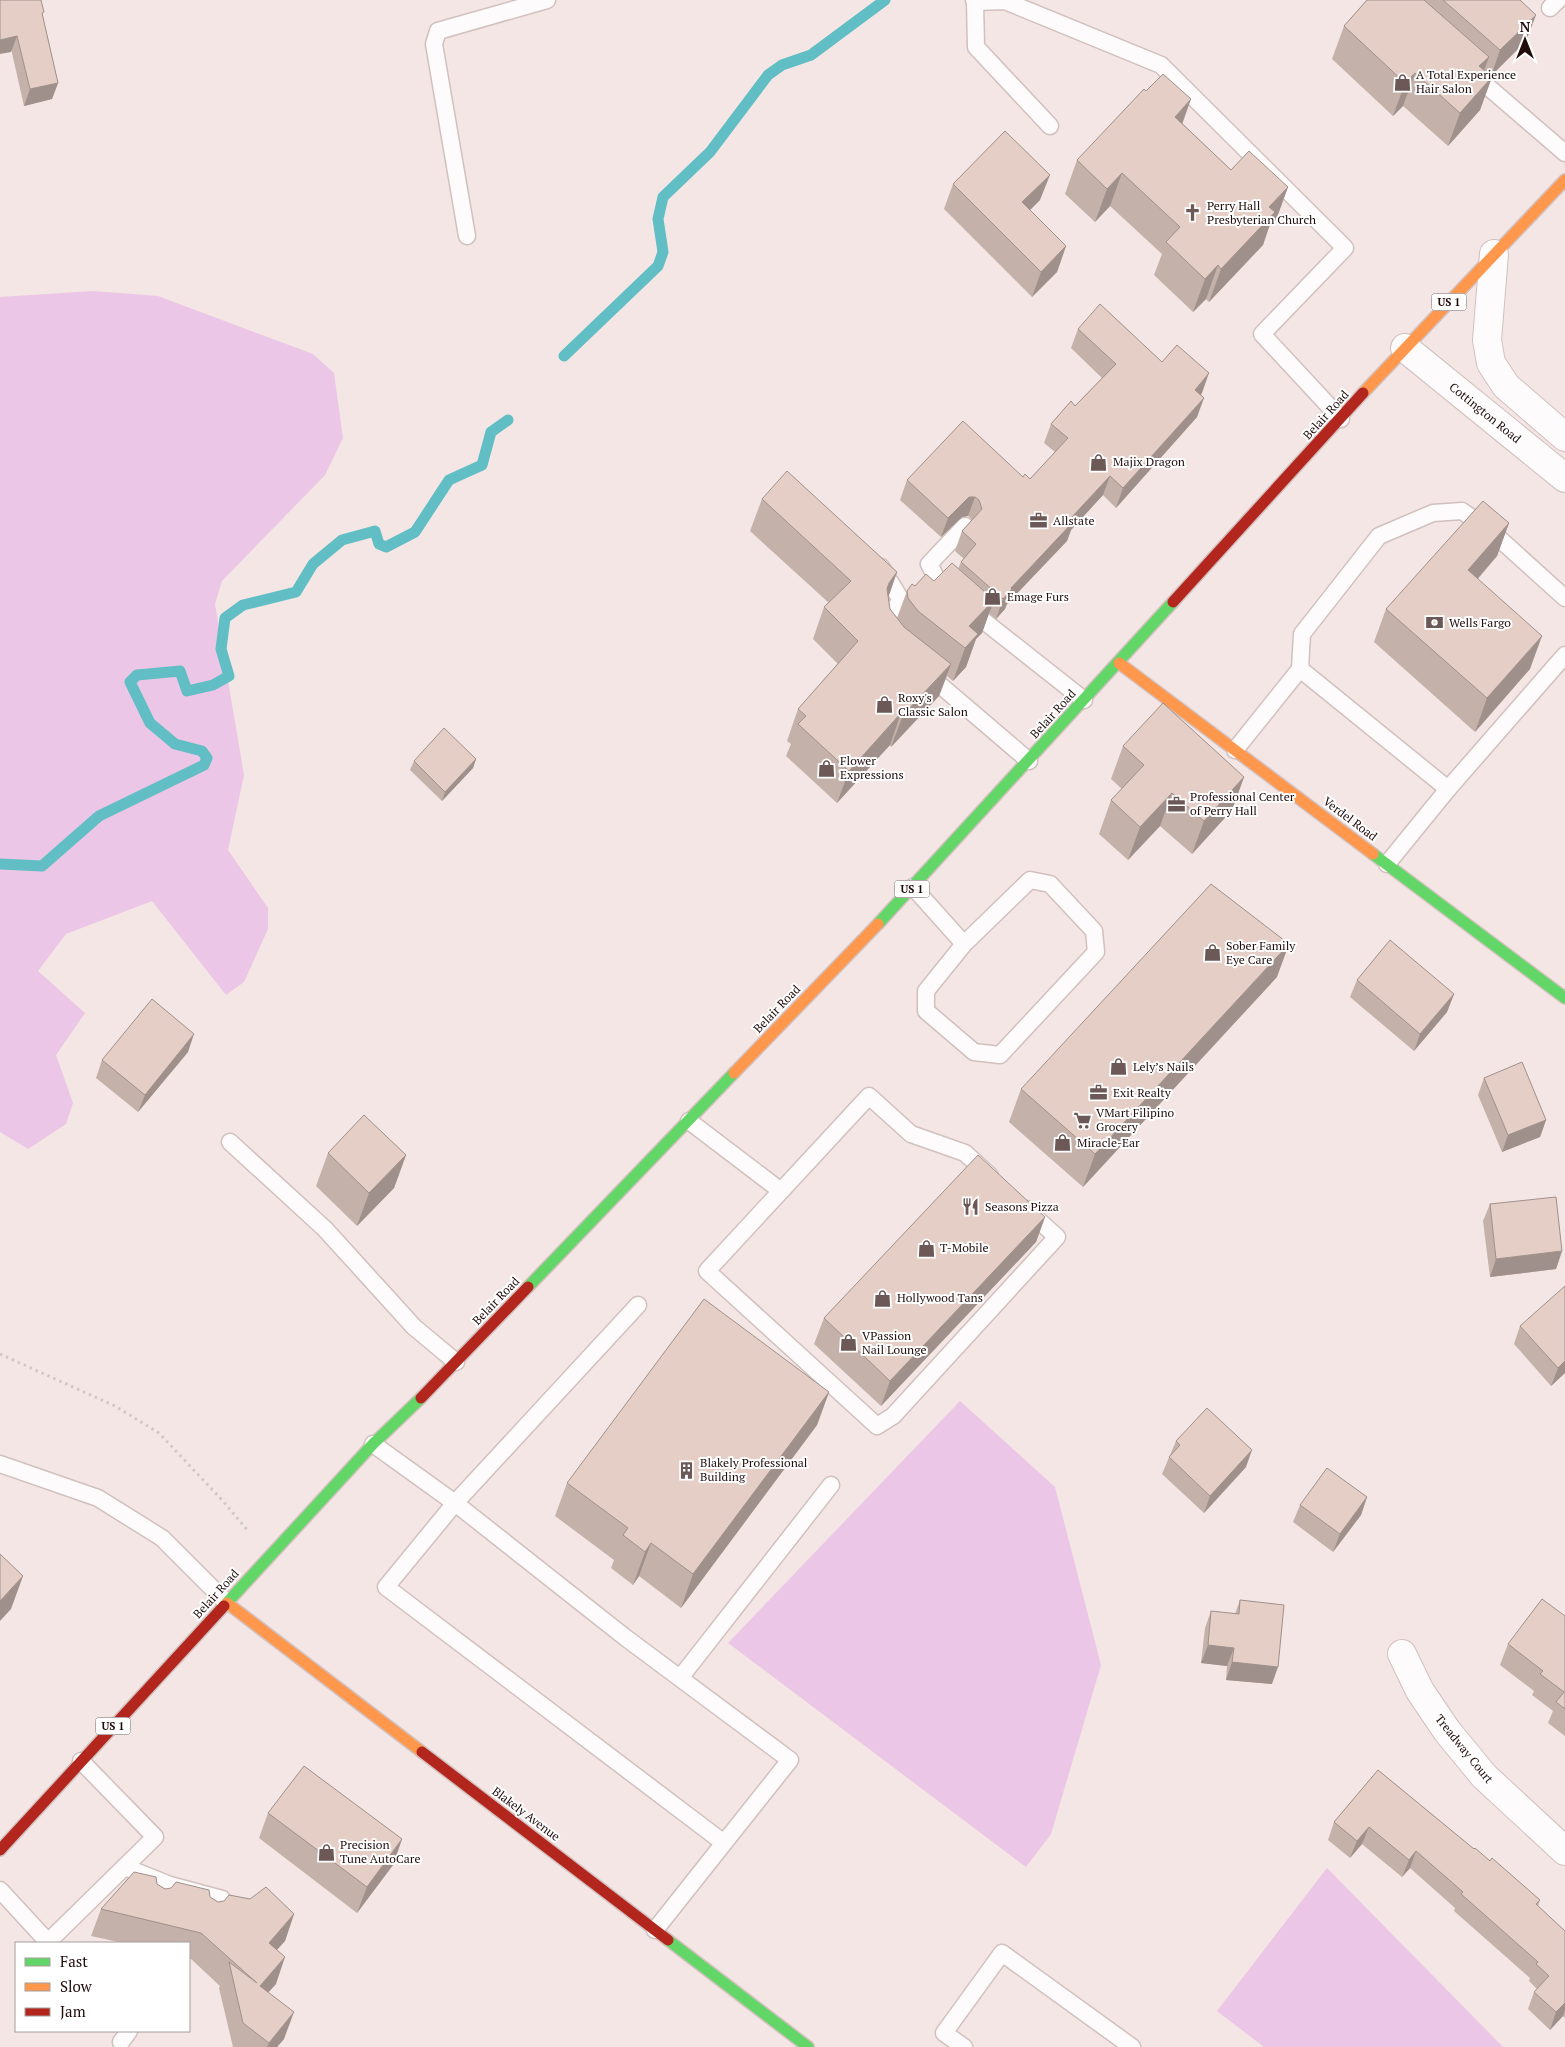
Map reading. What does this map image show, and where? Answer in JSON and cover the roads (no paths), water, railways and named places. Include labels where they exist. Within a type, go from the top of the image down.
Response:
[{"type":"main road","name":"Belair Road","points":[[0,1850],[373,1444],[404,1416],[913,888],[1405,348],[1565,180]]},
{"type":"main road","name":"Verdel Road","points":[[1118,663],[1565,998]]},
{"type":"main road","name":"Blakely Avenue","points":[[227,1603],[655,1930],[786,2040],[808,2047]]},
{"type":"street","points":[[1494,254],[1487,340],[1491,363],[1506,386],[1565,437]]},
{"type":"street","name":"Cottington Road","points":[[1405,348],[1565,478]]},
{"type":"street","name":"Treadway Court","points":[[1402,1654],[1420,1691],[1448,1731],[1484,1776],[1565,1851]]},
{"type":"lane","points":[[467,236],[434,44],[438,31],[547,0]]},
{"type":"lane","points":[[1050,126],[976,47],[975,1],[1005,1],[1161,65],[1345,248],[1262,334],[1341,418]]},
{"type":"lane","points":[[1462,64],[1565,153]]},
{"type":"lane","points":[[1235,750],[1300,669],[1302,634],[1379,536],[1433,513],[1462,512],[1492,532],[1565,598]]},
{"type":"lane","points":[[965,526],[929,564],[938,581],[976,616],[1084,700]]},
{"type":"lane","points":[[871,556],[878,562],[901,600],[884,621],[886,635],[895,646]]},
{"type":"lane","points":[[1387,864],[1448,789],[1565,655]]},
{"type":"lane","points":[[913,663],[957,697],[1029,761]]},
{"type":"lane","points":[[1300,669],[1448,789]]},
{"type":"lane","points":[[1030,880],[1050,884],[1094,931],[1096,952],[1000,1055],[974,1052],[926,1011],[926,991],[964,944],[1030,880]]},
{"type":"lane","points":[[913,888],[964,944]]},
{"type":"lane","points":[[1000,1185],[964,1153],[911,1134],[869,1096],[707,1271],[877,1426],[893,1416],[1057,1237],[1014,1198]]},
{"type":"lane","points":[[689,1121],[781,1192]]},
{"type":"lane","points":[[230,1142],[325,1229],[414,1327],[456,1362]]},
{"type":"lane","points":[[638,1305],[455,1503],[386,1587],[724,1843]]},
{"type":"lane","points":[[373,1444],[455,1503],[680,1678],[790,1760],[655,1930]]},
{"type":"lane","points":[[0,1464],[98,1498],[162,1538],[227,1603]]},
{"type":"lane","points":[[680,1678],[831,1485]]},
{"type":"lane","points":[[50,1942],[156,1837],[82,1761]]},
{"type":"lane","points":[[125,1867],[170,1885],[222,1899],[209,1919]]},
{"type":"lane","points":[[161,1899],[170,1885]]},
{"type":"lane","points":[[0,1890],[48,1942]]},
{"type":"lane","points":[[964,2047],[944,2033],[1002,1953],[1132,2047]]},
{"type":"waterway","points":[[564,356],[658,266],[663,252],[658,219],[663,197],[710,152],[768,75],[782,65],[811,55],[885,0]]},
{"type":"waterway","points":[[0,864],[42,866],[99,816],[204,765],[207,758],[202,751],[175,744],[150,723],[130,682],[137,675],[180,671],[187,691],[213,685],[229,676],[221,649],[225,618],[243,605],[296,592],[313,564],[342,540],[375,531],[379,544],[386,547],[415,532],[449,480],[482,465],[491,432],[508,420]]},
{"type":"place","name":"A Total Experience Hair Salon","points":[[1402,82]]},
{"type":"place","name":"Perry Hall Presbyterian Church","points":[[1193,213]]},
{"type":"place","name":"Majix Dragon","points":[[1099,462]]},
{"type":"place","name":"Allstate","points":[[1039,521]]},
{"type":"place","name":"Emage Furs","points":[[993,597]]},
{"type":"place","name":"Wells Fargo","points":[[1435,623]]},
{"type":"place","name":"Roxy's Classic Salon","points":[[884,705]]},
{"type":"place","name":"Flower Expressions","points":[[826,768]]},
{"type":"place","name":"Professional Center of Perry Hall","points":[[1176,804]]},
{"type":"place","name":"Sober Family Eye Care","points":[[1212,953]]},
{"type":"place","name":"Lely’s Nails","points":[[1119,1067]]},
{"type":"place","name":"Exit Realty","points":[[1099,1093]]},
{"type":"place","name":"VMart Filipino Grocery","points":[[1082,1120]]},
{"type":"place","name":"Miracle-Ear","points":[[1063,1143]]},
{"type":"place","name":"Seasons Pizza","points":[[971,1207]]},
{"type":"place","name":"T-Mobile","points":[[926,1248]]},
{"type":"place","name":"Hollywood Tans","points":[[883,1298]]},
{"type":"place","name":"VPassion Nail Lounge","points":[[848,1343]]},
{"type":"place","name":"Blakely Professional Building","points":[[686,1470]]},
{"type":"place","name":"Precision Tune AutoCare","points":[[326,1852]]}]
